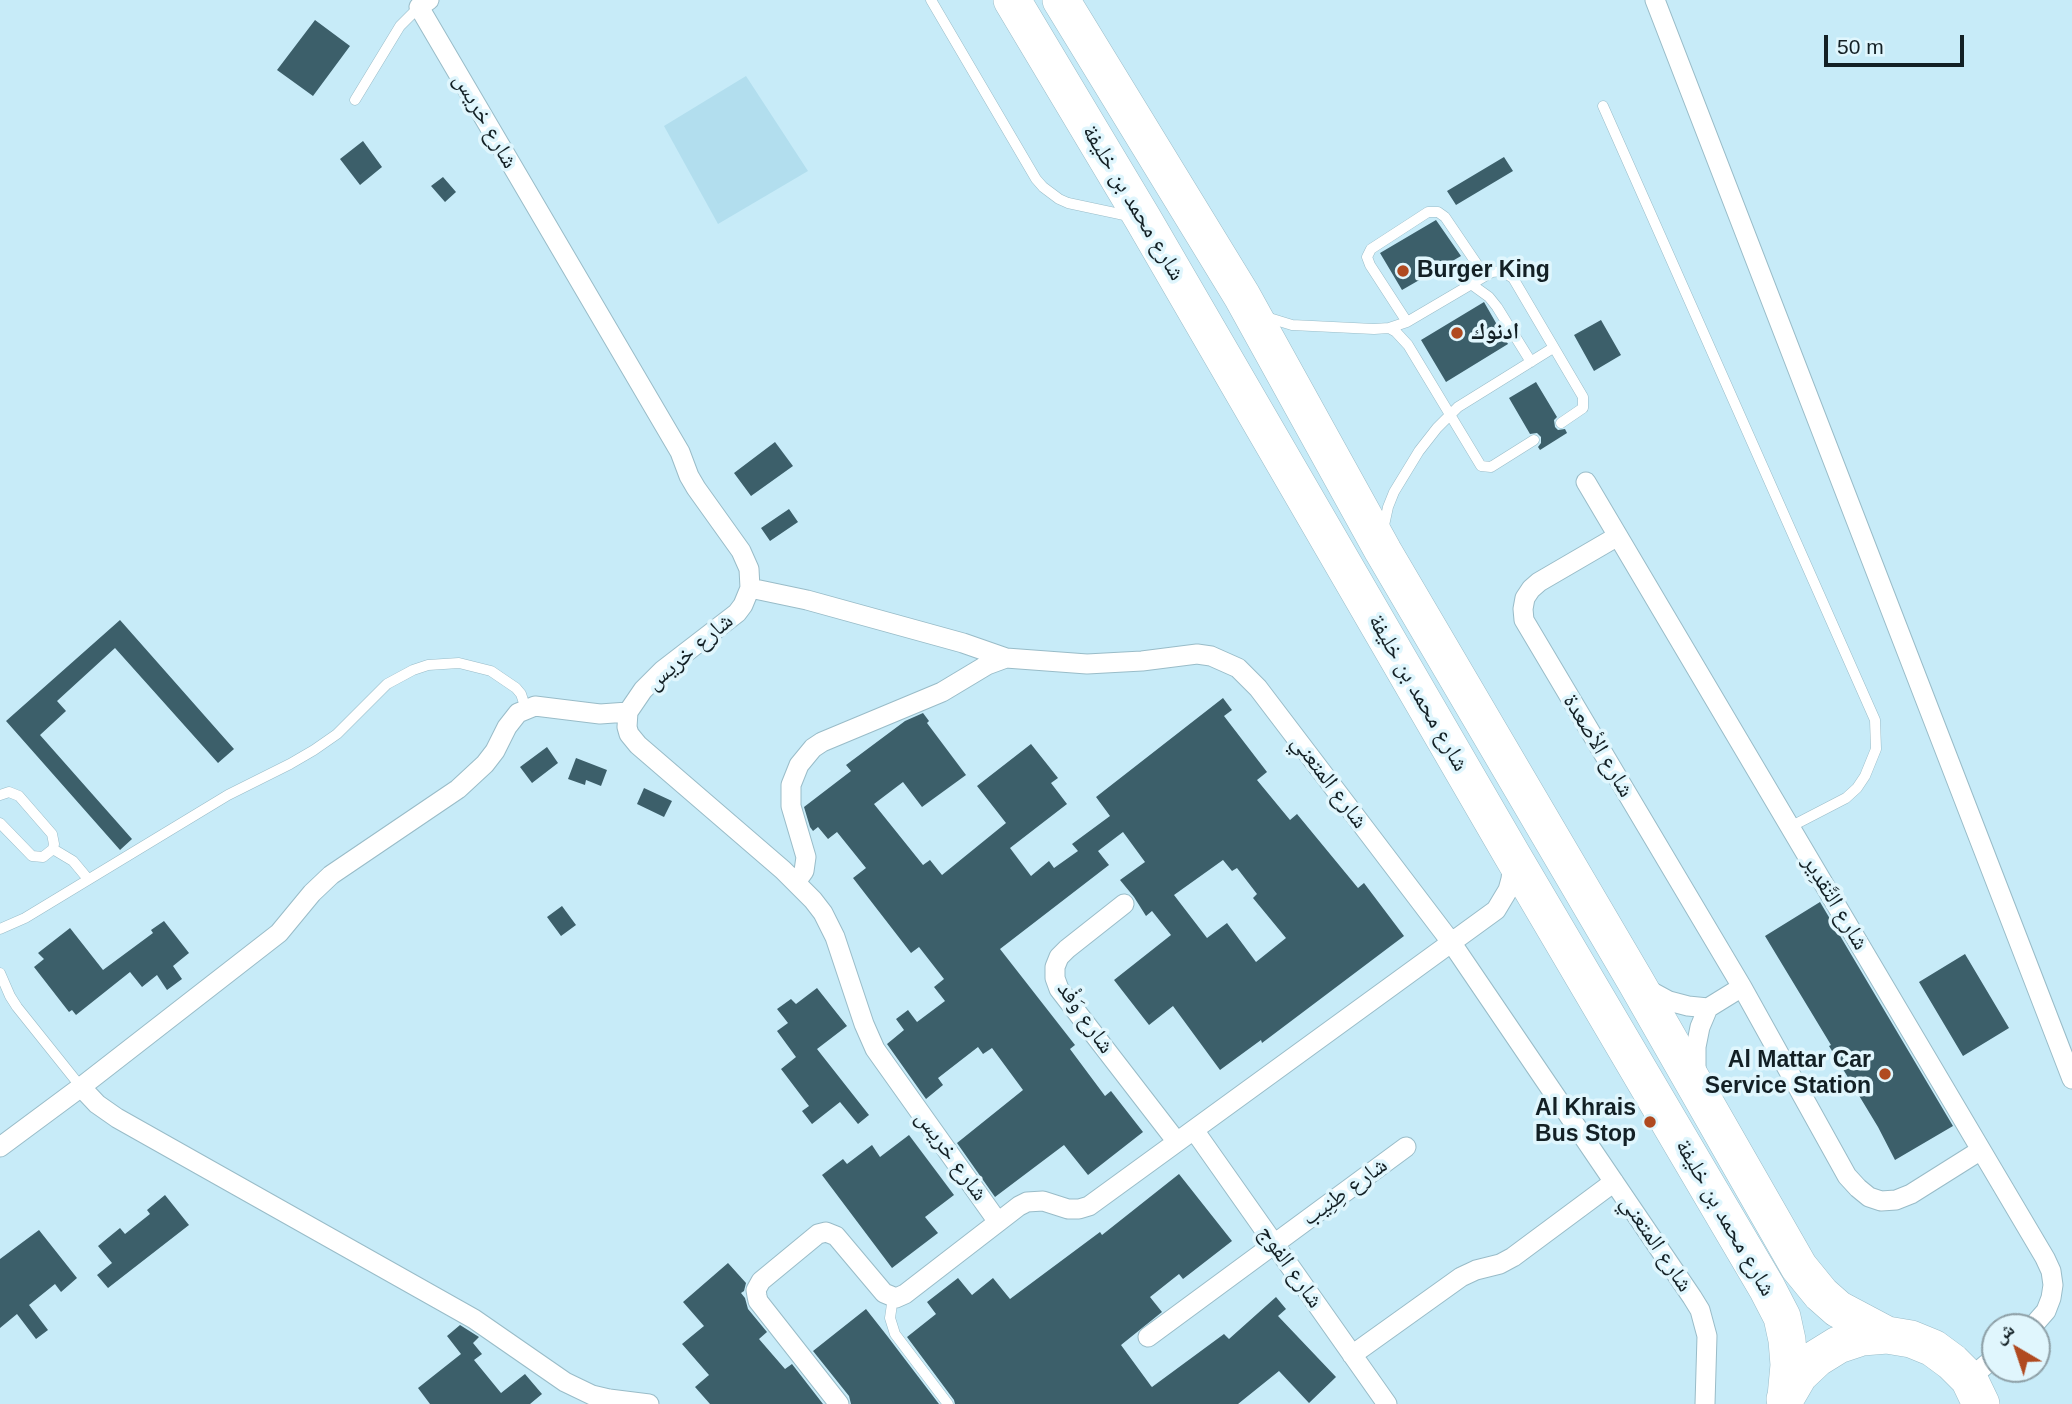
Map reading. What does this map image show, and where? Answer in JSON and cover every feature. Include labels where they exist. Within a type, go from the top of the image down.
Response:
[{"type":"highway","name":"شارع محمد بن خليفة","points":[[1012,0],[1143,219],[1549,919],[1767,1288],[1782,1317],[1787,1340],[1788,1366],[1784,1400]]},
{"type":"highway","name":"شارع محمد بن خليفة","points":[[1061,0],[1242,296],[1383,551],[1636,982],[1799,1267],[1821,1294],[1838,1309],[1887,1335]]},
{"type":"highway","points":[[1784,1400],[1799,1375],[1817,1358],[1838,1345],[1862,1337],[1887,1335],[1911,1339],[1933,1348],[1981,1379]]},
{"type":"street","points":[[1655,0],[2072,1079]]},
{"type":"street","name":"شارع خريس","points":[[424,4],[680,452],[688,476],[746,560],[751,578],[750,588],[737,613],[652,681],[635,699],[628,712],[627,727],[632,740],[796,882],[823,913],[835,937],[875,1049],[998,1222]]},
{"type":"street","name":"شارع التَّقدِير","points":[[1586,482],[2051,1271],[2051,1298],[2044,1313]]},
{"type":"street","name":"شارع الأصعدة","points":[[1618,536],[1531,589],[1525,598],[1524,620],[1742,987],[1847,1175],[1869,1198],[1881,1201],[1896,1200],[1911,1194],[1981,1150]]},
{"type":"street","name":"شارع المتعني","points":[[750,588],[820,603],[1006,657],[1087,664],[1197,654],[1211,656],[1238,668],[1258,688],[1451,942],[1700,1310],[1707,1336],[1705,1404]]},
{"type":"street","points":[[796,882],[804,871],[806,857],[790,795],[794,775],[805,756],[822,742],[942,692],[1006,657]]},
{"type":"street","points":[[0,1147],[279,933],[331,874],[466,783],[495,751],[512,719],[526,709],[544,707],[593,713],[628,712]]},
{"type":"street","points":[[839,1404],[758,1301],[756,1290],[761,1281],[818,1234],[826,1232],[835,1236],[884,1293],[892,1297],[905,1294],[1019,1206],[1043,1201],[1068,1209],[1089,1206],[1496,909],[1508,890],[1512,855]]},
{"type":"street","name":"شارع وَفْد","points":[[1124,904],[1059,957],[1055,978],[1059,989],[1177,1142]]},
{"type":"street","points":[[1496,909],[1518,908],[1549,919]]},
{"type":"street","points":[[1636,982],[1669,1001],[1707,1008],[1742,987]]},
{"type":"street","points":[[1696,1087],[1696,1046],[1707,1008]]},
{"type":"street","points":[[81,1087],[97,1104],[117,1118],[474,1319],[577,1388],[609,1399],[649,1404]]},
{"type":"street","name":"شارع الفوج","points":[[1194,1130],[1387,1404]]},
{"type":"street","name":"شارع طِنِيب","points":[[1148,1337],[1406,1147]]},
{"type":"street","points":[[1352,1355],[1461,1277],[1513,1257],[1614,1182]]},
{"type":"lane","points":[[931,0],[1043,187],[1068,202],[1143,219]]},
{"type":"lane","points":[[355,100],[400,26],[424,4]]},
{"type":"lane","points":[[1603,106],[1875,720],[1876,749],[1866,776],[1857,788],[1846,798],[1790,827]]},
{"type":"lane","points":[[1407,322],[1367,257],[1371,249],[1428,212],[1438,212],[1445,217],[1485,276]]},
{"type":"lane","points":[[1242,296],[1258,312],[1279,322],[1374,329],[1407,322],[1497,270],[1508,273],[1584,400],[1583,408],[1561,423]]},
{"type":"lane","points":[[1471,284],[1489,297],[1497,307],[1531,362]]},
{"type":"lane","points":[[1389,327],[1408,345],[1478,462],[1491,467],[1534,440]]},
{"type":"lane","points":[[1383,551],[1384,521],[1388,506],[1427,439],[1458,407],[1553,348]]},
{"type":"lane","points":[[0,929],[25,918],[228,794],[314,750],[337,734],[387,684],[414,670],[443,663],[459,663],[491,671],[516,688],[526,709]]},
{"type":"lane","points":[[0,795],[9,792],[19,796],[52,834],[53,849],[43,857],[32,856],[2,828]]},
{"type":"lane","points":[[53,849],[73,861],[88,879]]},
{"type":"lane","points":[[0,973],[17,1007],[81,1087]]},
{"type":"lane","points":[[892,1297],[890,1318],[895,1334],[948,1404]]},
{"type":"shaded area","points":[[746,76],[808,171],[718,224],[664,126]]},
{"type":"building","points":[[315,20],[350,46],[313,96],[277,70]]},
{"type":"building","points":[[363,141],[382,167],[360,185],[340,159]]},
{"type":"building","points":[[1504,157],[1513,171],[1456,205],[1447,191]]},
{"type":"building","points":[[443,177],[456,192],[445,202],[431,186]]},
{"type":"building","points":[[1436,220],[1461,256],[1402,290],[1380,253]]},
{"type":"building","points":[[1484,302],[1508,344],[1446,382],[1421,340]]},
{"type":"building","points":[[1601,320],[1621,355],[1594,371],[1574,335]]},
{"type":"building","points":[[1536,382],[1557,417],[1554,420],[1555,427],[1558,430],[1565,429],[1567,433],[1540,450],[1538,447],[1541,437],[1537,433],[1530,434],[1509,398]]},
{"type":"building","points":[[775,442],[793,466],[751,496],[734,473]]},
{"type":"building","points":[[789,509],[798,522],[770,541],[761,528]]},
{"type":"building","points":[[120,620],[234,749],[218,763],[115,648],[57,701],[66,711],[40,735],[132,839],[120,850],[6,721]]},
{"type":"building","points":[[1223,698],[1232,710],[1224,716],[1267,772],[1257,780],[1290,820],[1297,814],[1358,888],[1364,883],[1404,936],[1262,1043],[1261,1040],[1220,1070],[1173,1006],[1149,1025],[1114,980],[1171,935],[1152,911],[1146,916],[1120,880],[1145,862],[1123,832],[1098,851],[1109,865],[1000,949],[1075,1045],[1070,1049],[1105,1096],[1111,1091],[1143,1132],[1088,1175],[1064,1145],[995,1197],[957,1143],[1023,1090],[992,1048],[983,1054],[978,1047],[938,1078],[943,1085],[926,1099],[887,1044],[904,1030],[896,1019],[908,1010],[917,1022],[945,1001],[934,987],[944,979],[919,947],[911,953],[853,878],[866,868],[837,832],[828,839],[818,827],[813,831],[804,807],[851,771],[846,765],[905,721],[923,713],[929,721],[927,723],[966,775],[922,807],[903,782],[874,804],[923,865],[930,860],[942,875],[1006,823],[977,786],[1031,744],[1058,778],[1051,783],[1067,804],[1010,848],[1031,876],[1049,861],[1054,868],[1078,851],[1072,844],[1110,816],[1096,797]],"holes":[[[1223,860],[1232,871],[1237,868],[1257,894],[1253,898],[1286,938],[1256,962],[1227,923],[1207,938],[1174,895]]]},
{"type":"building","points":[[547,747],[558,763],[532,783],[520,767]]},
{"type":"building","points":[[576,758],[607,770],[601,786],[586,780],[585,785],[568,779]]},
{"type":"building","points":[[644,788],[672,801],[664,817],[637,804]]},
{"type":"building","points":[[1820,902],[1953,1126],[1895,1160],[1829,1046],[1831,1045],[1765,936]]},
{"type":"building","points":[[562,906],[576,925],[561,936],[547,917]]},
{"type":"building","points":[[164,921],[189,953],[173,966],[182,979],[167,990],[157,975],[142,987],[130,972],[76,1015],[72,1010],[69,1012],[34,967],[44,959],[38,953],[70,928],[103,970],[153,933],[151,930]]},
{"type":"building","points":[[1965,954],[2009,1028],[1963,1056],[1919,982]]},
{"type":"building","points":[[817,988],[847,1026],[817,1049],[869,1115],[858,1124],[840,1102],[812,1124],[802,1111],[809,1106],[781,1069],[796,1057],[777,1031],[788,1023],[777,1009],[791,999],[796,1004]]},
{"type":"building","points":[[909,1135],[954,1195],[925,1217],[938,1233],[892,1268],[822,1175],[843,1159],[847,1164],[872,1145],[880,1157]]},
{"type":"building","points":[[1179,1174],[1232,1241],[1183,1279],[1179,1274],[1150,1297],[1162,1312],[1121,1345],[1151,1386],[1224,1334],[1229,1339],[1276,1297],[1286,1309],[1278,1316],[1336,1377],[1309,1403],[1279,1371],[1238,1404],[955,1404],[907,1337],[936,1314],[927,1302],[958,1278],[972,1295],[993,1278],[1010,1299],[1100,1232],[1102,1235]]},
{"type":"building","points":[[165,1195],[189,1225],[108,1288],[97,1275],[112,1263],[98,1246],[120,1228],[125,1234],[150,1214],[147,1210]]},
{"type":"building","points":[[39,1230],[77,1278],[61,1292],[55,1284],[29,1305],[48,1330],[36,1339],[17,1314],[0,1328],[0,1259]]},
{"type":"building","points":[[728,1263],[746,1283],[741,1293],[748,1309],[767,1332],[759,1339],[785,1369],[792,1364],[823,1404],[710,1404],[695,1387],[709,1375],[682,1344],[704,1326],[683,1302]]},
{"type":"building","points":[[866,1309],[939,1404],[851,1404],[849,1396],[813,1351]]},
{"type":"building","points":[[460,1325],[479,1337],[473,1343],[482,1354],[474,1360],[501,1393],[525,1374],[542,1394],[530,1404],[430,1404],[418,1388],[461,1354],[447,1336]]},
{"type":"place","name":"Burger King","points":[[1403,271]]},
{"type":"place","name":"ادنوك","points":[[1457,333]]},
{"type":"place","name":"Al Mattar Car Service Station","points":[[1885,1074]]},
{"type":"place","name":"Al Khrais Bus Stop","points":[[1650,1122]]}]
